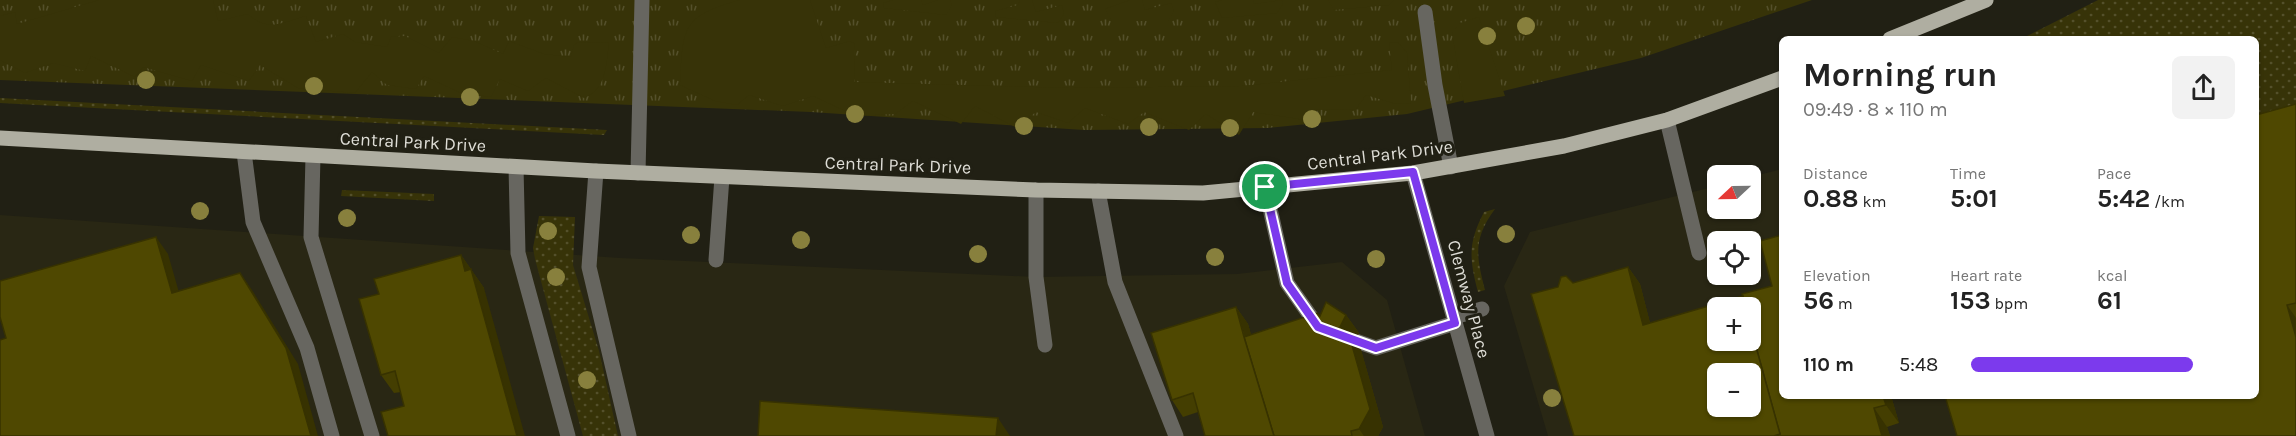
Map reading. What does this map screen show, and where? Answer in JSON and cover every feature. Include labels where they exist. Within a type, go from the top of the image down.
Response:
[{"type":"main road","points":[[1897,36],[1986,0]]},
{"type":"main road","name":"Central Park Drive","points":[[0,138],[722,177],[1036,190],[1203,193],[1413,172],[1564,146],[1666,120],[1779,79]]},
{"type":"street","points":[[638,173],[642,0]]},
{"type":"street","points":[[1425,12],[1435,85],[1451,167]]},
{"type":"street","points":[[1666,120],[1699,253]]},
{"type":"street","points":[[244,152],[253,222],[307,348],[332,436]]},
{"type":"street","points":[[313,156],[311,237],[372,436]]},
{"type":"street","points":[[516,167],[518,253],[568,436]]},
{"type":"street","points":[[596,171],[589,267],[628,436]]},
{"type":"street","name":"Clemway Place","points":[[1413,172],[1487,436]]},
{"type":"street","points":[[716,260],[722,177]]},
{"type":"street","points":[[1265,187],[1287,283],[1318,327],[1376,348],[1482,309]]},
{"type":"street","points":[[1036,190],[1036,277],[1045,345]]},
{"type":"street","points":[[1098,191],[1115,282],[1176,436]]},
{"type":"shaded area","points":[[2296,0],[2296,436],[1548,436],[1504,286],[1530,232],[1707,188],[1707,219],[1761,219],[1761,174],[1779,170],[1779,399],[2259,399],[2259,36]]},
{"type":"shaded area","points":[[0,215],[620,258],[1036,277],[1237,274],[1342,262],[1387,300],[1425,436],[0,436]]},
{"type":"green space","points":[[0,0],[1812,0],[1641,58],[1407,114],[1268,128],[1084,130],[811,112],[0,80]]},
{"type":"green space","points":[[99,0],[213,0],[218,21],[248,14],[255,20],[269,25],[306,16],[316,42],[343,34],[355,42],[387,47],[391,37],[405,36],[439,53],[452,37],[474,41],[503,54],[509,41],[544,54],[571,57],[574,45],[578,42],[609,43],[606,67],[601,82],[592,94],[584,98],[546,78],[528,91],[500,79],[491,97],[461,93],[424,76],[416,89],[387,85],[372,72],[355,93],[298,88],[260,65],[249,81],[201,65],[192,81],[143,67],[135,77],[91,56],[85,71],[53,63],[25,73],[0,60],[0,16],[15,12],[17,24]]},
{"type":"green space","points":[[740,0],[810,0],[826,48],[850,41],[855,44],[854,82],[1070,88],[1242,86],[1392,70],[1389,43],[1398,42],[1407,53],[1411,103],[1396,104],[1366,95],[1356,109],[1314,110],[1305,120],[1253,112],[1239,135],[1206,114],[1189,130],[1144,112],[1128,124],[1085,108],[1068,123],[1036,112],[1015,127],[975,106],[961,124],[913,101],[895,114],[856,116],[813,96],[783,106],[749,95],[737,105],[715,101],[680,85],[682,50],[689,27],[706,12]]},
{"type":"green space","points":[[893,0],[921,0],[923,5],[938,0],[950,0],[952,5],[946,15],[884,8],[883,3]]},
{"type":"green space","points":[[1020,0],[1032,0],[1036,12],[1062,5],[1064,14],[1058,23],[996,17],[995,11],[1018,5]]},
{"type":"green space","points":[[1130,0],[1142,0],[1145,10],[1171,3],[1174,11],[1168,21],[1112,21],[1105,9]]},
{"type":"green space","points":[[1253,0],[1254,4],[1282,0],[1283,4],[1277,13],[1222,18],[1215,2]]},
{"type":"green space","points":[[1328,0],[1394,0],[1389,5],[1334,10]]},
{"type":"green space","points":[[2098,0],[2296,0],[2296,121],[2259,132],[2259,36],[2027,36]]},
{"type":"green space","points":[[1479,17],[1505,96],[1464,103],[1452,33],[1460,23]]},
{"type":"green space","points":[[0,98],[607,130],[604,135],[0,103]]},
{"type":"green space","points":[[342,190],[434,194],[434,201],[341,196]]},
{"type":"green space","points":[[1495,209],[1483,229],[1478,248],[1485,290],[1478,292],[1472,260],[1473,242],[1484,212]]},
{"type":"green space","points":[[539,216],[575,217],[573,265],[599,351],[618,436],[583,436],[535,259],[533,248]]},
{"type":"building","points":[[2296,104],[2296,303],[2287,305],[2296,337],[2296,436],[1957,436],[1946,399],[2259,399],[2259,114]]},
{"type":"building","points":[[1779,236],[1779,399],[1884,399],[1886,405],[1874,408],[1882,436],[1774,436],[1780,434],[1757,351],[1761,351],[1761,297],[1743,297],[1742,294],[1772,286],[1761,241]]},
{"type":"building","points":[[156,237],[172,293],[240,273],[286,348],[311,436],[0,436],[0,340],[6,338],[0,317],[0,281]]},
{"type":"building","points":[[461,255],[465,271],[471,269],[517,436],[388,436],[381,412],[404,406],[395,371],[381,375],[359,299],[379,294],[374,279]]},
{"type":"building","points":[[1628,267],[1643,325],[1707,306],[1707,351],[1757,351],[1760,363],[1707,363],[1707,417],[1761,417],[1761,365],[1780,434],[1774,436],[1574,436],[1531,294],[1558,287],[1561,277],[1566,276],[1573,283]]},
{"type":"building","points":[[1326,302],[1346,315],[1340,327],[1348,331],[1370,409],[1359,429],[1351,431],[1352,436],[1274,436],[1244,337],[1317,313],[1320,316]]},
{"type":"building","points":[[1236,307],[1274,436],[1205,436],[1193,393],[1172,400],[1151,333]]},
{"type":"building","points":[[760,401],[998,418],[996,436],[758,436]]},
{"type":"route","points":[[1413,172],[1455,323],[1376,348],[1318,327],[1287,283],[1265,187],[1413,172]]}]
